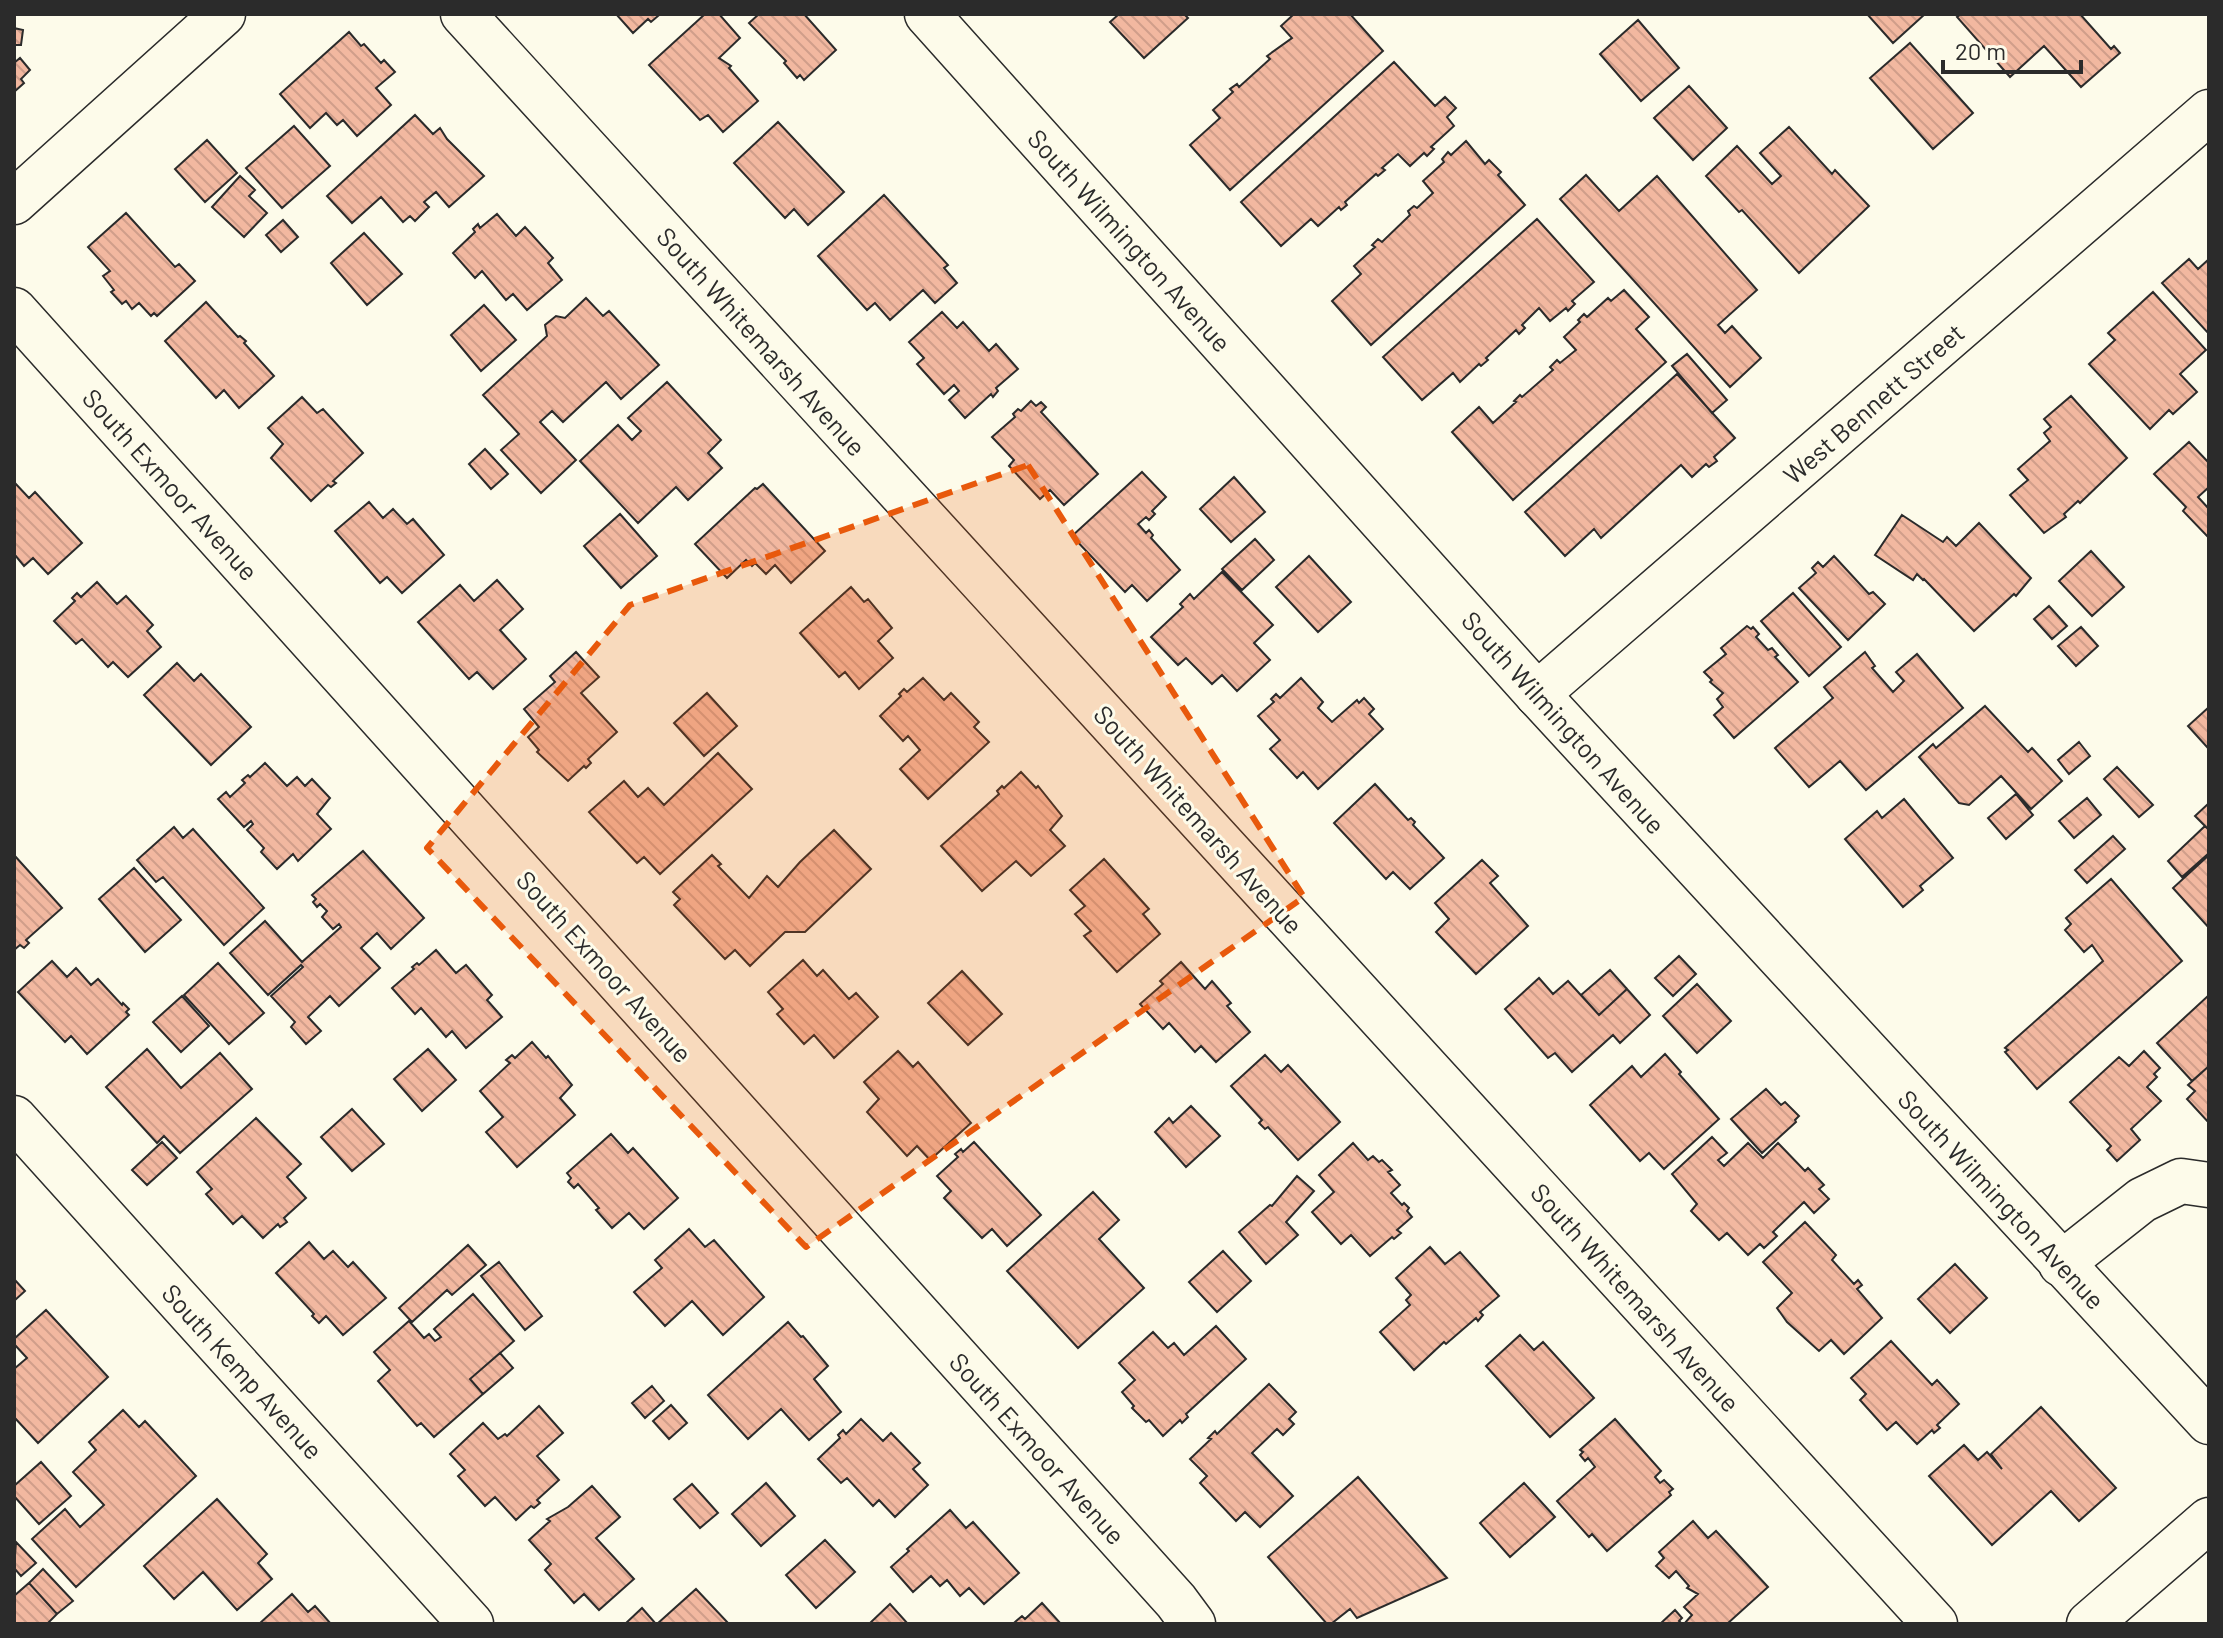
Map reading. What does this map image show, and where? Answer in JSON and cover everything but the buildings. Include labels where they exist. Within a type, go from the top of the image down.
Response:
[{"type":"street","points":[[14,202],[223,14]]},
{"type":"street","name":"South Whitemarsh Avenue","points":[[463,14],[1935,1624]]},
{"type":"street","name":"South Wilmington Avenue","points":[[927,14],[1537,694],[2209,1422]]},
{"type":"street","name":"West Bennett Street","points":[[1537,694],[2209,112]]},
{"type":"street","name":"South Exmoor Avenue","points":[[14,310],[1176,1601],[1193,1624]]},
{"type":"street","name":"South Kemp Avenue","points":[[14,1118],[471,1624]]},
{"type":"street","points":[[2061,1264],[2142,1200],[2181,1181],[2209,1185]]},
{"type":"street","points":[[2089,1624],[2209,1520]]},
{"type":"highlighted area","points":[[1028,465],[1304,897],[806,1247],[427,848],[630,605]]}]
